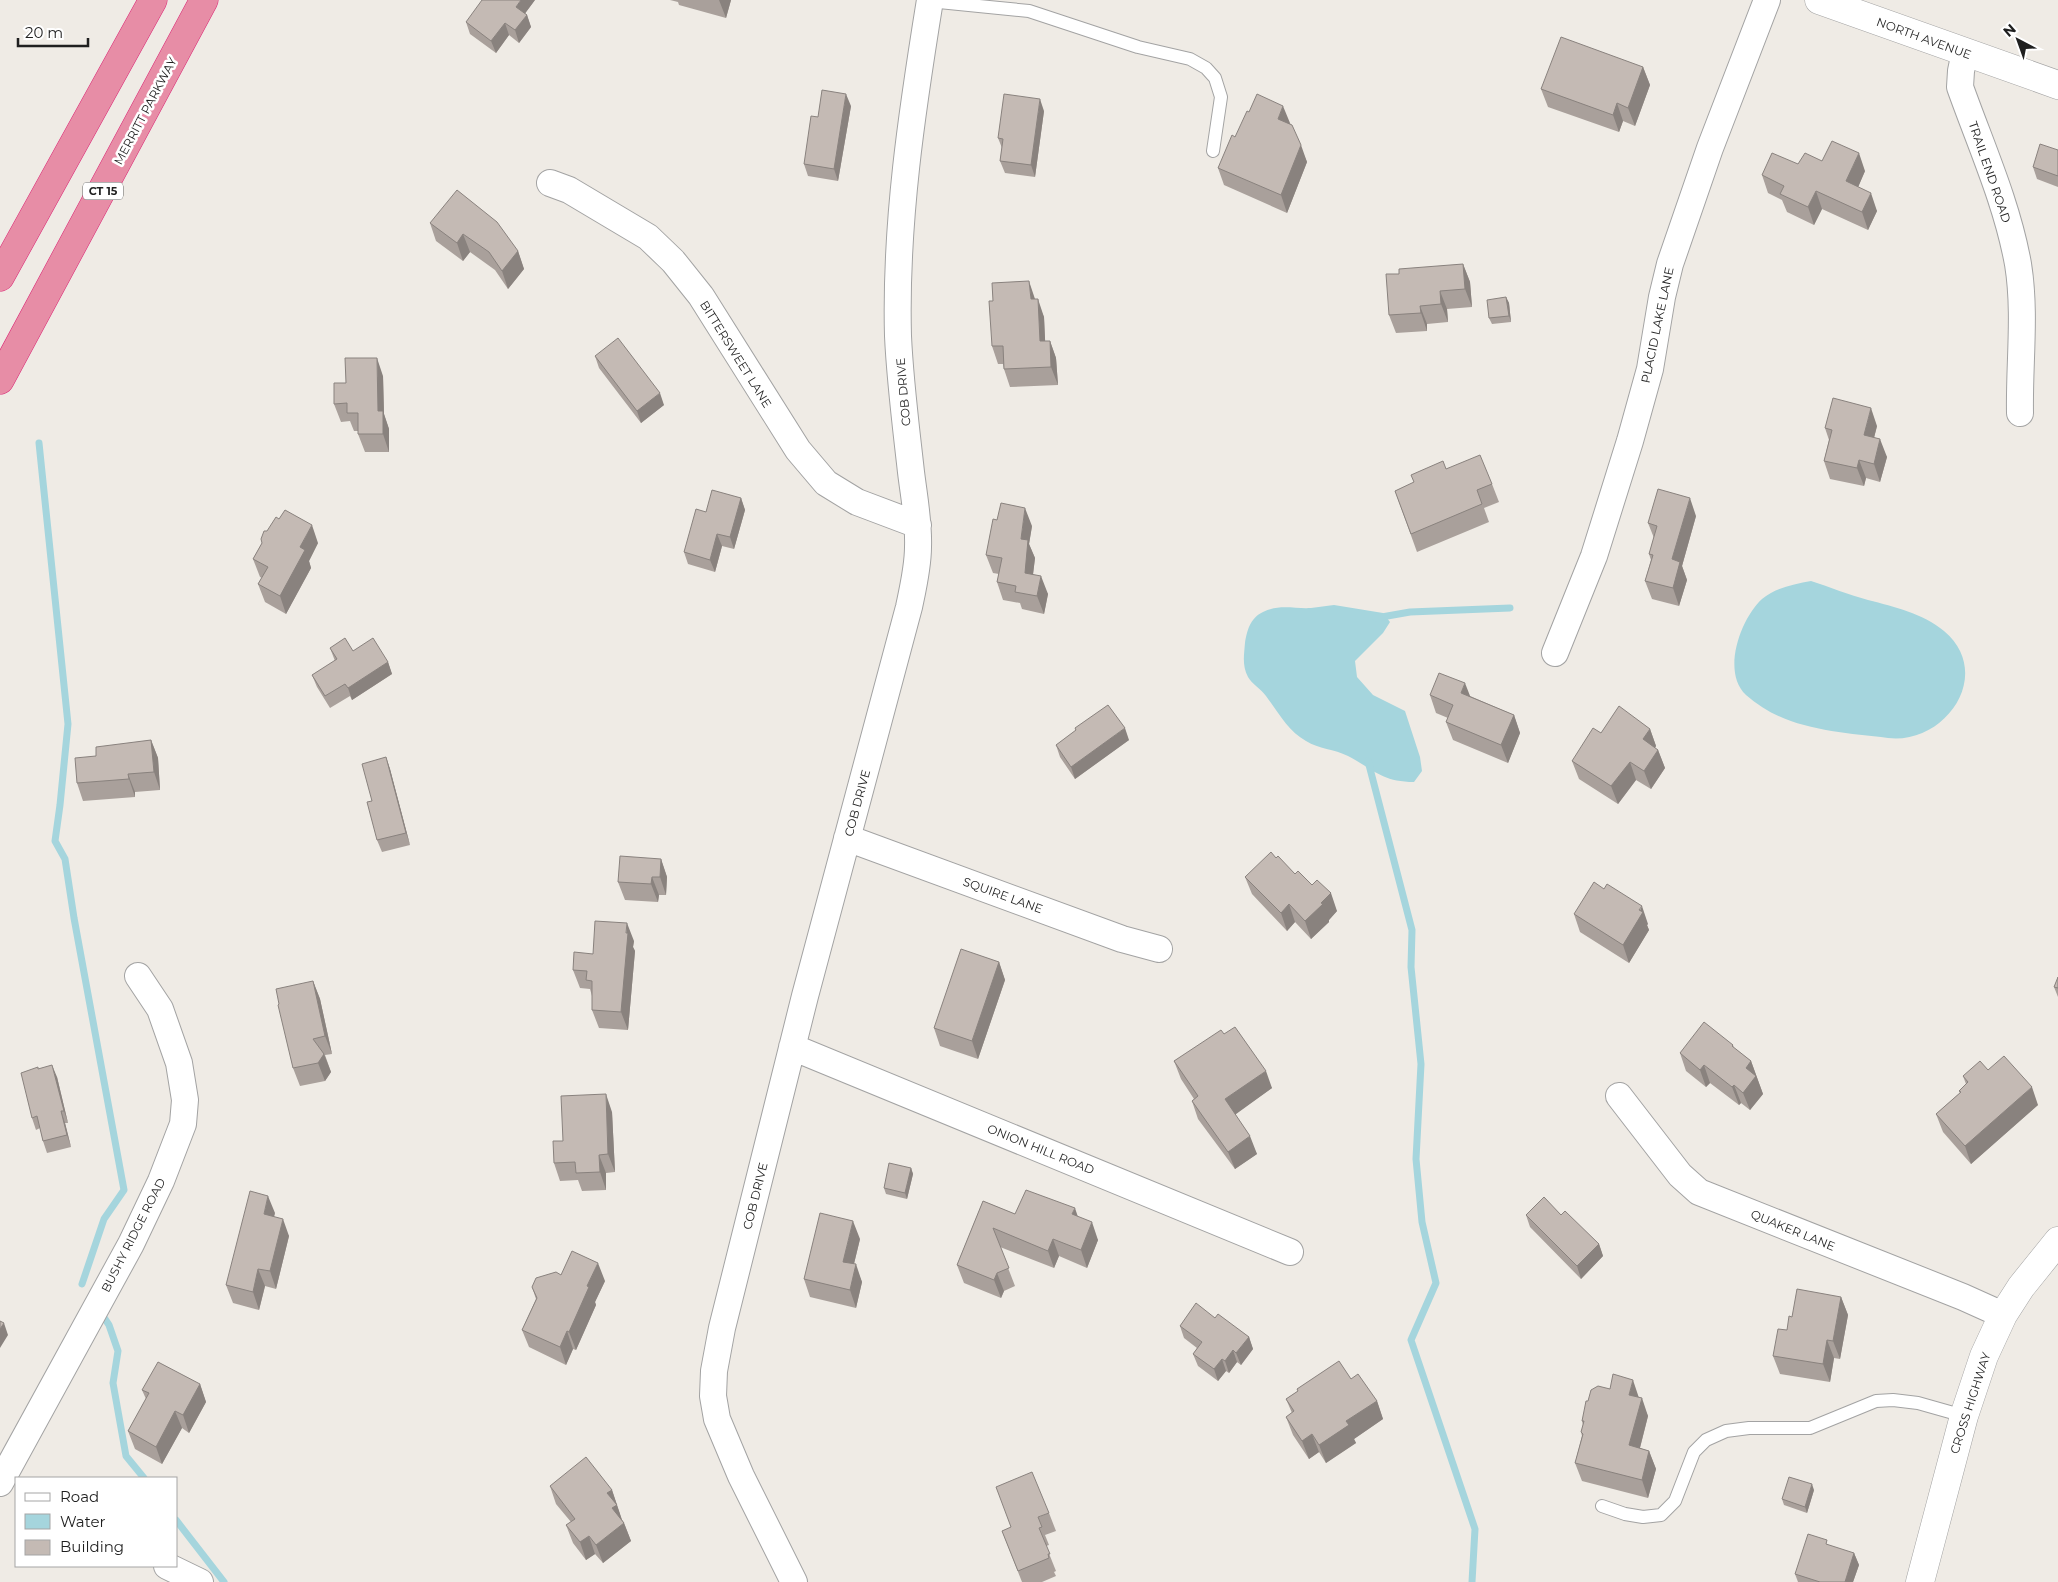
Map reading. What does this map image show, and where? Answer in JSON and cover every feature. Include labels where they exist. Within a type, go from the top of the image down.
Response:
[{"type":"highway","points":[[0,277],[153,0]]},
{"type":"highway","name":"MERRITT PARKWAY","points":[[0,380],[204,0]]},
{"type":"street","name":"PLACID LAKE LANE","points":[[1555,653],[1594,556],[1630,441],[1650,369],[1662,297],[1676,246],[1710,148],[1767,0]]},
{"type":"street","name":"NORTH AVENUE","points":[[1819,0],[2058,85]]},
{"type":"street","name":"COB DRIVE","points":[[794,1582],[731,1454],[717,1419],[713,1396],[714,1371],[722,1328],[792,1047],[910,601],[918,548],[918,525],[902,394],[898,302],[901,223],[906,168],[930,1]]},
{"type":"street","name":"TRAIL END ROAD","points":[[1965,52],[1960,87],[1996,181],[2018,265],[2021,295],[2020,413]]},
{"type":"street","name":"BITTERSWEET LANE","points":[[550,183],[568,190],[648,237],[673,261],[700,296],[798,450],[826,483],[857,502],[918,525]]},
{"type":"street","name":"SQUIRE LANE","points":[[847,838],[1122,939],[1159,949]]},
{"type":"street","name":"BUSHY RIDGE ROAD","points":[[0,1483],[131,1244],[161,1181],[183,1124],[185,1100],[178,1063],[160,1009],[138,976]]},
{"type":"street","name":"ONION HILL ROAD","points":[[792,1047],[1290,1252]]},
{"type":"street","name":"QUAKER LANE","points":[[1619,1096],[1680,1175],[1699,1192],[1963,1296],[2003,1316]]},
{"type":"street","name":"CROSS HIGHWAY","points":[[1920,1582],[1964,1416],[1984,1356],[2003,1316],[2032,1271],[2058,1241]]},
{"type":"street","points":[[0,1483],[15,1490]]},
{"type":"street","points":[[169,1567],[200,1582]]},
{"type":"lane","points":[[930,1],[1029,11],[1138,47],[1190,59],[1206,68],[1215,78],[1221,97],[1213,151]]},
{"type":"lane","points":[[1602,1506],[1643,1518],[1661,1515],[1675,1501],[1694,1452],[1706,1440],[1726,1431],[1749,1428],[1810,1428],[1876,1401],[1918,1402],[1964,1416]]},
{"type":"water","points":[[1811,581],[1854,596],[1908,611],[1944,631],[1959,648],[1965,667],[1964,686],[1956,703],[1944,719],[1928,730],[1909,737],[1888,738],[1850,734],[1813,727],[1778,716],[1761,707],[1746,695],[1739,685],[1735,673],[1735,660],[1741,632],[1747,619],[1754,608],[1767,595],[1785,587]]},
{"type":"water","points":[[1334,605],[1383,613],[1390,622],[1383,633],[1355,661],[1357,677],[1373,695],[1405,711],[1420,757],[1422,771],[1414,782],[1394,780],[1386,777],[1348,756],[1306,741],[1289,727],[1264,693],[1250,680],[1246,673],[1244,652],[1246,638],[1250,625],[1255,618],[1275,608],[1311,608]]},
{"type":"building","points":[[482,0],[521,0],[516,7],[527,15],[515,30],[505,23],[491,41],[466,22]]},
{"type":"building","points":[[1561,37],[1643,67],[1628,108],[1617,103],[1613,115],[1541,89]]},
{"type":"building","points":[[822,90],[846,94],[834,169],[804,164],[811,116],[818,117]]},
{"type":"building","points":[[1004,94],[1040,99],[1031,165],[1000,161],[1003,139],[998,138]]},
{"type":"building","points":[[1257,94],[1283,106],[1278,119],[1292,125],[1301,145],[1281,195],[1218,168],[1232,135],[1235,137]]},
{"type":"building","points":[[1832,141],[1859,153],[1846,181],[1871,193],[1862,212],[1816,191],[1808,207],[1780,194],[1784,186],[1762,175],[1772,153],[1798,164],[1805,153],[1822,161]]},
{"type":"building","points":[[2040,144],[2058,150],[2058,176],[2033,167]]},
{"type":"building","points":[[457,190],[497,222],[518,251],[502,271],[489,252],[463,234],[457,243],[430,223]]},
{"type":"building","points":[[1463,264],[1465,289],[1440,291],[1441,304],[1420,306],[1421,313],[1389,315],[1386,274],[1399,274],[1399,269]]},
{"type":"building","points":[[1029,281],[1031,299],[1038,299],[1040,341],[1050,341],[1051,367],[1004,369],[1003,346],[992,346],[989,301],[993,301],[992,283]]},
{"type":"building","points":[[1506,297],[1509,316],[1489,318],[1487,300]]},
{"type":"building","points":[[618,338],[660,393],[637,411],[595,356]]},
{"type":"building","points":[[345,358],[377,358],[378,411],[383,411],[383,434],[358,434],[358,413],[347,413],[347,403],[334,404],[334,383],[346,383]]},
{"type":"building","points":[[1833,398],[1871,408],[1864,435],[1880,439],[1874,464],[1859,460],[1857,468],[1824,461],[1832,430],[1825,428]]},
{"type":"building","points":[[1480,455],[1492,484],[1477,490],[1482,504],[1411,534],[1395,491],[1414,482],[1411,475],[1443,461],[1446,469]]},
{"type":"building","points":[[1658,489],[1690,498],[1672,559],[1680,562],[1673,588],[1645,581],[1653,555],[1649,554],[1657,526],[1648,523]]},
{"type":"building","points":[[712,490],[741,498],[730,537],[717,534],[710,560],[684,552],[696,509],[706,512]]},
{"type":"building","points":[[1001,503],[1025,508],[1021,539],[1028,540],[1025,573],[1041,576],[1037,596],[1015,592],[1016,586],[997,582],[1002,558],[986,555],[993,519],[997,520]]},
{"type":"building","points":[[285,510],[312,525],[300,547],[305,550],[280,596],[258,584],[268,567],[253,559],[262,543],[261,539],[264,531],[267,531],[276,517],[279,519]]},
{"type":"building","points":[[345,638],[353,651],[373,638],[388,662],[348,688],[345,684],[325,696],[312,675],[337,659],[330,648]]},
{"type":"building","points":[[1439,673],[1465,683],[1461,693],[1514,715],[1501,745],[1446,722],[1453,705],[1430,695]]},
{"type":"building","points":[[1108,705],[1125,728],[1071,767],[1056,745],[1076,730],[1075,728]]},
{"type":"building","points":[[1619,706],[1650,729],[1643,739],[1658,750],[1644,771],[1630,762],[1611,786],[1572,761],[1593,728],[1601,733]]},
{"type":"building","points":[[151,740],[154,772],[128,774],[129,779],[77,783],[75,758],[96,756],[96,747]]},
{"type":"building","points":[[386,757],[406,833],[377,840],[367,802],[372,801],[362,764]]},
{"type":"building","points":[[1271,852],[1276,858],[1278,856],[1295,874],[1298,871],[1312,885],[1317,880],[1331,893],[1321,903],[1323,904],[1305,921],[1289,904],[1281,913],[1245,877]]},
{"type":"building","points":[[620,856],[661,859],[660,877],[652,877],[651,884],[618,882]]},
{"type":"building","points":[[1594,882],[1604,889],[1607,884],[1642,906],[1639,910],[1643,912],[1623,945],[1574,914]]},
{"type":"building","points":[[595,921],[627,923],[626,933],[628,933],[621,1012],[592,1010],[592,981],[586,980],[587,971],[573,970],[574,952],[593,954]]},
{"type":"building","points":[[961,949],[999,962],[972,1041],[934,1028]]},
{"type":"building","points":[[2058,977],[2058,988],[2054,987]]},
{"type":"building","points":[[313,981],[325,1036],[313,1039],[324,1054],[318,1063],[293,1068],[276,989]]},
{"type":"building","points":[[1704,1022],[1751,1061],[1746,1068],[1756,1076],[1743,1093],[1734,1085],[1732,1087],[1704,1065],[1700,1070],[1680,1053]]},
{"type":"building","points":[[1235,1027],[1266,1071],[1225,1099],[1250,1136],[1228,1152],[1192,1101],[1198,1096],[1174,1061],[1221,1030],[1224,1034]]},
{"type":"building","points":[[2004,1056],[2032,1087],[1965,1146],[1936,1114],[1961,1092],[1959,1091],[1968,1082],[1963,1076],[1980,1061],[1988,1070]]},
{"type":"building","points":[[52,1065],[64,1111],[61,1111],[67,1135],[43,1141],[37,1116],[32,1118],[21,1073],[38,1067],[38,1069]]},
{"type":"building","points":[[606,1094],[608,1154],[599,1155],[600,1172],[576,1173],[575,1162],[554,1163],[553,1141],[563,1141],[561,1096]]},
{"type":"building","points":[[889,1163],[911,1168],[905,1193],[884,1188]]},
{"type":"building","points":[[1026,1190],[1075,1208],[1072,1214],[1092,1222],[1081,1250],[1053,1239],[1048,1251],[993,1228],[1009,1268],[997,1273],[994,1280],[957,1265],[983,1201],[1015,1214]]},
{"type":"building","points":[[250,1191],[268,1196],[264,1214],[283,1219],[270,1271],[258,1269],[253,1292],[226,1285]]},
{"type":"building","points":[[1544,1197],[1561,1215],[1565,1211],[1599,1244],[1577,1266],[1526,1215]]},
{"type":"building","points":[[820,1213],[853,1221],[843,1262],[856,1264],[850,1290],[804,1279]]},
{"type":"building","points":[[572,1251],[598,1263],[569,1332],[567,1331],[560,1347],[522,1330],[537,1298],[532,1287],[536,1278],[556,1272],[561,1275]]},
{"type":"building","points":[[1797,1289],[1841,1297],[1833,1341],[1827,1340],[1823,1364],[1773,1356],[1778,1329],[1787,1330],[1789,1316],[1792,1317]]},
{"type":"building","points":[[1196,1303],[1215,1318],[1218,1314],[1249,1337],[1236,1353],[1233,1350],[1225,1361],[1222,1359],[1214,1369],[1193,1354],[1202,1342],[1180,1326]]},
{"type":"building","points":[[0,1321],[4,1323],[0,1329]]},
{"type":"building","points":[[1339,1361],[1351,1379],[1358,1374],[1377,1401],[1346,1421],[1349,1425],[1319,1445],[1312,1434],[1302,1441],[1286,1417],[1294,1411],[1286,1399],[1298,1391],[1297,1389]]},
{"type":"building","points":[[158,1362],[200,1384],[183,1415],[175,1411],[156,1447],[128,1431],[149,1393],[142,1390]]},
{"type":"building","points":[[1613,1374],[1633,1380],[1629,1395],[1642,1398],[1629,1445],[1649,1451],[1642,1480],[1575,1463],[1583,1434],[1581,1432],[1584,1421],[1582,1421],[1586,1401],[1588,1401],[1591,1390],[1598,1386],[1610,1389]]},
{"type":"building","points":[[586,1457],[612,1490],[607,1493],[617,1505],[612,1508],[624,1523],[596,1545],[589,1536],[580,1542],[566,1525],[575,1519],[550,1486]]},
{"type":"building","points":[[1032,1472],[1049,1513],[1038,1517],[1042,1527],[1039,1528],[1050,1554],[1048,1554],[1049,1558],[1018,1571],[1002,1531],[1011,1527],[996,1487]]},
{"type":"building","points":[[1789,1477],[1812,1484],[1805,1507],[1782,1499]]},
{"type":"building","points":[[1808,1534],[1827,1540],[1826,1544],[1854,1553],[1845,1582],[1820,1582],[1795,1574]]},
{"type":"waterway","points":[[39,443],[68,724],[55,841],[65,859],[124,1190],[104,1219],[82,1284]]},
{"type":"waterway","points":[[1376,618],[1410,612],[1510,608]]},
{"type":"waterway","points":[[1368,761],[1412,930],[1411,967],[1421,1064],[1416,1159],[1422,1222],[1436,1283],[1411,1340],[1475,1529],[1472,1582]]},
{"type":"waterway","points":[[103,1316],[109,1325],[118,1351],[113,1383],[126,1456],[143,1477]]},
{"type":"waterway","points":[[178,1523],[224,1582]]}]
